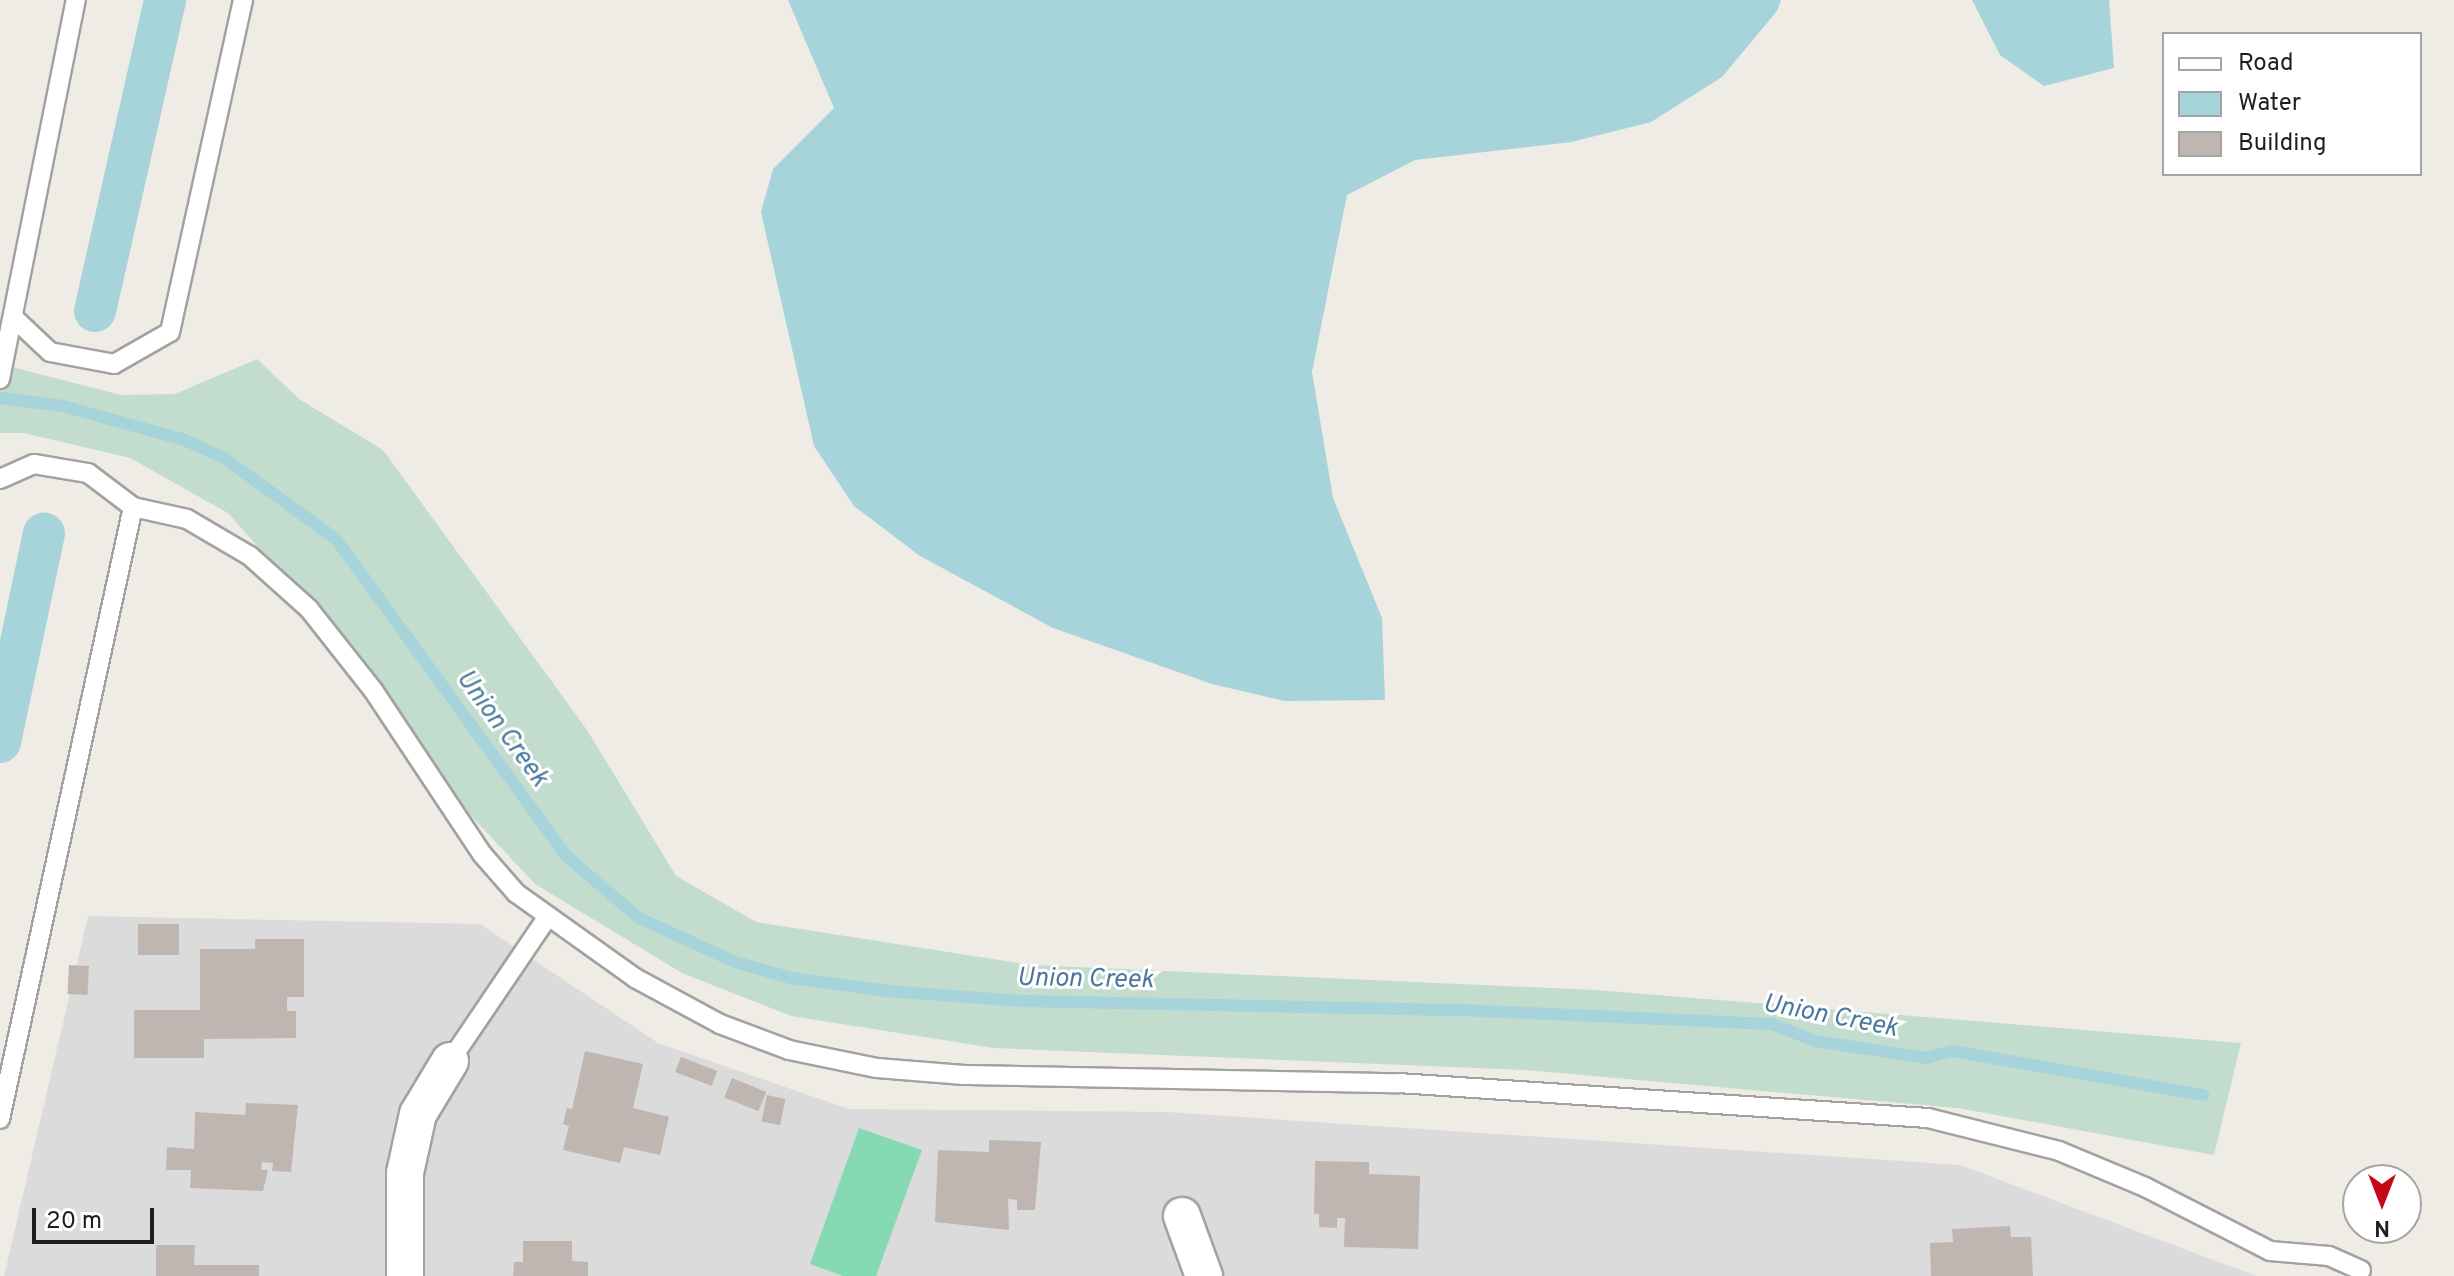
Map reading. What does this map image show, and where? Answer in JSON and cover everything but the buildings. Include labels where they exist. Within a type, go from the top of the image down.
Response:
[{"type":"street","points":[[405,1276],[405,1173],[418,1114],[450,1061]]},
{"type":"street","points":[[1182,1216],[1204,1276]]},
{"type":"lane","points":[[0,379],[76,0]]},
{"type":"lane","points":[[13,317],[50,352],[114,364],[170,332],[243,0]]},
{"type":"lane","points":[[0,479],[34,464],[88,473],[133,507],[187,519],[250,556],[309,609],[373,690],[482,854],[516,893],[635,978],[720,1024],[789,1050],[862,1065],[964,1075],[1398,1083],[1928,1118],[2059,1151],[2145,1187],[2270,1251],[2329,1256],[2361,1270]]},
{"type":"lane","points":[[0,1119],[133,507]]},
{"type":"lane","points":[[450,1061],[548,916]]},
{"type":"shaded area","points":[[88,916],[480,924],[658,1043],[849,1109],[1167,1112],[1960,1165],[2256,1276],[4,1276]]},
{"type":"green space","points":[[257,359],[299,399],[383,450],[587,730],[676,876],[756,922],[1031,965],[1596,990],[2241,1043],[2214,1155],[1958,1108],[1525,1070],[994,1048],[791,1016],[682,973],[535,884],[462,806],[334,632],[228,513],[130,458],[24,433],[0,433],[0,364],[121,395],[175,394]]},
{"type":"green space","points":[[859,1128],[922,1150],[876,1276],[843,1276],[810,1264]]},
{"type":"water","points":[[788,0],[1781,0],[1777,11],[1722,77],[1651,122],[1571,142],[1415,160],[1347,195],[1312,372],[1333,498],[1382,618],[1385,700],[1285,701],[1212,684],[1053,628],[920,556],[854,506],[814,446],[761,212],[773,169],[834,108]]},
{"type":"water","points":[[1972,0],[2109,0],[2114,68],[2044,86],[2000,55]]},
{"type":"waterway","points":[[95,311],[165,0]]},
{"type":"waterway","name":"Union Creek","points":[[0,398],[63,406],[185,440],[224,458],[336,539],[566,856],[639,918],[735,962],[791,978],[887,991],[1021,1001],[1461,1010],[1772,1024],[1815,1041],[1926,1058],[1953,1051],[2203,1095]]},
{"type":"waterway","points":[[0,742],[44,534]]}]
